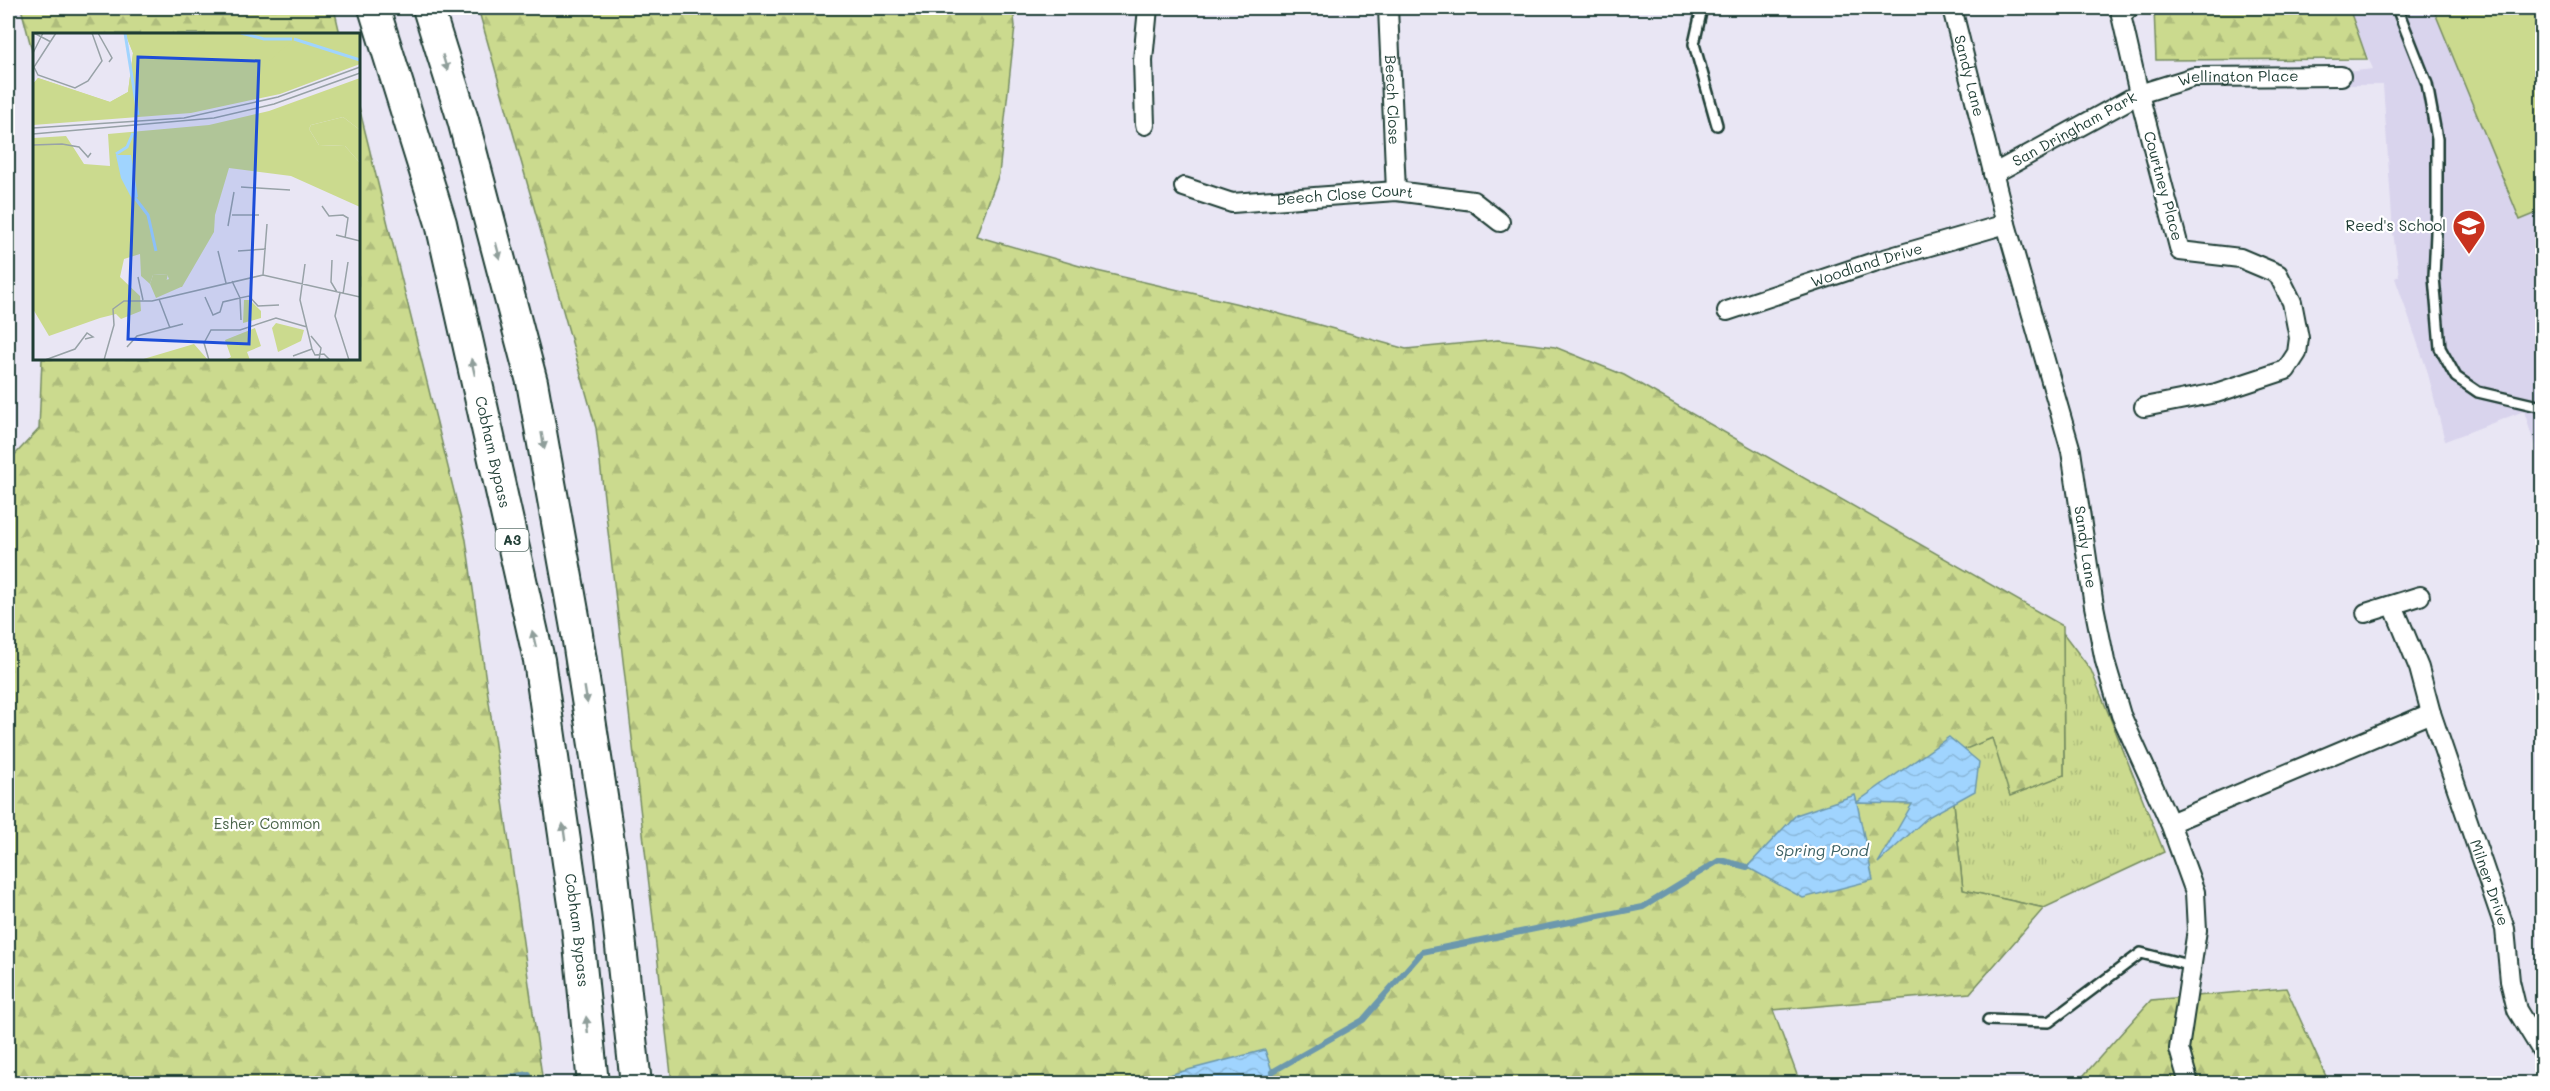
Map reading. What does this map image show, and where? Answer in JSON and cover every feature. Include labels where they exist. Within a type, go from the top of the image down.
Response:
[{"type":"highway","name":"Cobham Bypass","points":[[375,8],[441,223],[539,660],[577,925],[593,1083]]},
{"type":"highway","points":[[428,8],[463,120],[532,382],[576,628],[611,855],[636,1083]]},
{"type":"street","points":[[1145,125],[1143,60],[1148,8]]},
{"type":"street","name":"Beech Close","points":[[1388,8],[1396,191]]},
{"type":"street","name":"Sandy Lane","points":[[1952,8],[2006,224],[2071,451],[2094,606],[2105,661],[2121,715],[2170,823],[2195,892],[2197,930],[2179,1049],[2189,1083]]},
{"type":"street","name":"San Dringham Park","points":[[1993,174],[2139,94],[2121,15],[2129,8]]},
{"type":"street","name":"Wellington Place","points":[[2139,94],[2194,76],[2341,76]]},
{"type":"street","name":"Courtney Place","points":[[2139,94],[2180,251],[2240,258],[2278,274],[2292,302],[2299,338],[2297,353],[2286,370],[2216,393],[2144,407]]},
{"type":"street","name":"Beech Close Court","points":[[1184,187],[1232,202],[1396,191],[1473,201],[1500,222]]},
{"type":"street","name":"Woodland Drive","points":[[1727,311],[1874,261],[2006,224]]},
{"type":"street","points":[[2366,613],[2420,596]]},
{"type":"street","name":"Milner Drive","points":[[2394,605],[2419,668],[2431,713],[2505,929],[2510,981],[2517,1010],[2542,1051]]},
{"type":"street","points":[[2170,823],[2431,713]]},
{"type":"lane","points":[[1702,8],[1694,44],[1717,125]]},
{"type":"lane","points":[[2397,8],[2427,84],[2437,138],[2438,211],[2434,277],[2440,348],[2456,377],[2478,392],[2542,406]]},
{"type":"lane","points":[[1988,1020],[2049,1022],[2141,953],[2192,966]]},
{"type":"shaded area","name":"Reed's School","points":[[2347,8],[2542,8],[2542,469],[2524,411],[2445,441],[2427,370],[2395,278],[2399,276],[2393,232],[2383,85],[2343,85],[2344,79],[2338,73],[2373,69]]},
{"type":"green space","points":[[21,8],[334,8],[340,33],[33,33],[33,54]]},
{"type":"green space","points":[[478,8],[1013,8],[1015,26],[999,174],[976,236],[1097,271],[1269,311],[1406,349],[1498,340],[1555,347],[1624,375],[2063,626],[2064,775],[2010,796],[1992,738],[1949,756],[1963,890],[2044,908],[1970,993],[1773,1010],[1800,1083],[672,1083],[596,428]]},
{"type":"green space","points":[[2154,8],[2349,8],[2367,59],[2156,60]]},
{"type":"green space","points":[[2433,8],[2542,8],[2542,211],[2520,220]]},
{"type":"green space","name":"Esher Common","points":[[360,111],[466,540],[543,1083],[8,1083],[8,462],[39,429],[42,360],[360,360]]},
{"type":"green space","points":[[2063,633],[2091,670],[2164,852],[2044,908],[1963,890],[1949,755],[1992,738],[2064,775]]},
{"type":"green space","points":[[2286,988],[2329,1083],[2076,1084],[2151,1000]]},
{"type":"water","name":"Spring Pond","points":[[1949,737],[1979,762],[1975,791],[1928,817],[1878,863],[1912,804],[1857,803],[1873,880],[1803,898],[1747,867],[1796,815],[1855,795],[1857,802]]},
{"type":"water","points":[[1265,1050],[1276,1083],[1138,1083]]},
{"type":"waterway","points":[[1272,1072],[1363,1020],[1422,952],[1643,907],[1720,860],[1747,867]]},
{"type":"waterway","points":[[472,1084],[529,1074]]},
{"type":"place","name":"Reed's School","points":[[2469,255]]}]
